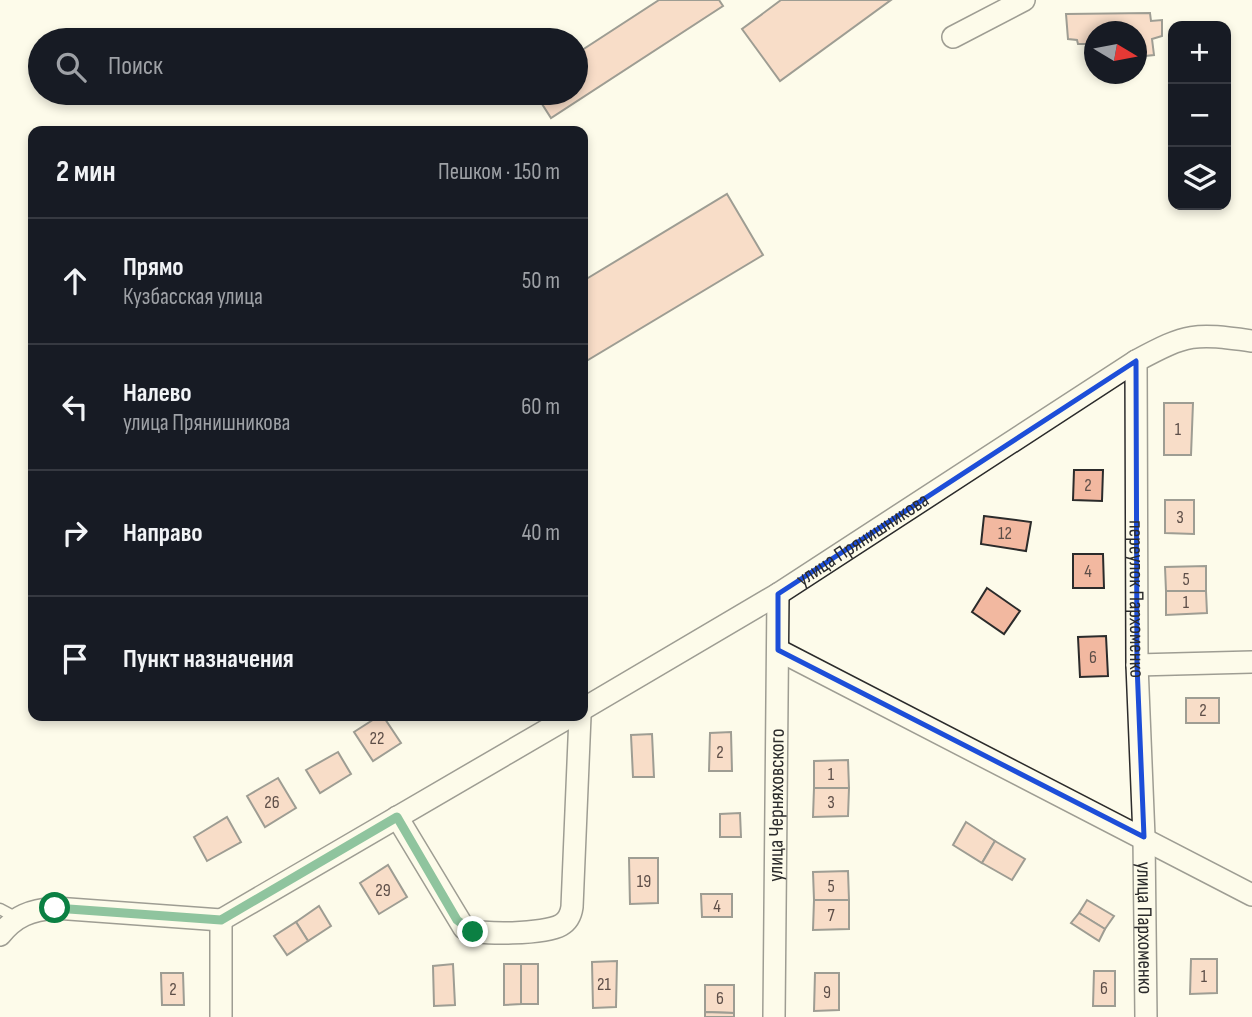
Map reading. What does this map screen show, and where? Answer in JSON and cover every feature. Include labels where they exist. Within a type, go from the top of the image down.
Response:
[{"type":"street","points":[[953,37],[1024,0]]},
{"type":"street","name":"улица Прянишникова","points":[[588,706],[778,594],[1136,361],[1178,338],[1204,335],[1252,341]]},
{"type":"street","name":"переулок Пархоменко","points":[[1136,361],[1137,665],[1144,837]]},
{"type":"street","name":"улица Черняховского","points":[[774,1017],[778,594]]},
{"type":"street","points":[[778,649],[1252,895]]},
{"type":"street","points":[[1137,665],[1252,662]]},
{"type":"street","points":[[0,935],[9,913],[35,909],[55,908],[221,920],[562,721]]},
{"type":"street","points":[[397,817],[464,928],[482,934],[559,926],[570,915],[572,907],[580,721]]},
{"type":"street","name":"улица Пархоменко","points":[[1144,837],[1146,1017]]},
{"type":"street","points":[[221,920],[221,1017]]},
{"type":"highlighted area","points":[[1136,361],[1137,665],[1144,837],[778,650],[778,594]]},
{"type":"building","points":[[659,0],[719,0],[723,6],[588,94],[588,46]]},
{"type":"building","points":[[781,0],[891,0],[780,81],[742,29]]},
{"type":"building","points":[[1150,13],[1151,21],[1162,20],[1162,36],[1152,39],[1154,55],[1147,56],[1147,21],[1084,21],[1084,44],[1078,44],[1077,40],[1068,39],[1066,14]]},
{"type":"building","points":[[543,105],[571,105],[551,118]]},
{"type":"building","points":[[727,194],[763,255],[588,360],[588,278]]},
{"type":"building","points":[[1164,403],[1193,403],[1191,455],[1164,455]]},
{"type":"building","points":[[1074,470],[1103,470],[1102,501],[1073,500]]},
{"type":"building","points":[[1165,500],[1194,500],[1194,534],[1165,533]]},
{"type":"building","points":[[984,516],[1031,522],[1026,551],[981,544]]},
{"type":"building","points":[[1073,554],[1103,554],[1104,588],[1073,588]]},
{"type":"building","points":[[1206,566],[1206,591],[1166,591],[1165,567]]},
{"type":"building","points":[[987,588],[1020,611],[1004,634],[972,612]]},
{"type":"building","points":[[1166,591],[1206,591],[1207,613],[1166,615]]},
{"type":"building","points":[[1106,636],[1108,676],[1080,677],[1078,637]]},
{"type":"building","points":[[1186,698],[1219,698],[1219,723],[1186,723]]},
{"type":"building","points":[[371,721],[386,721],[401,743],[373,761],[354,732]]},
{"type":"building","points":[[731,732],[732,771],[709,771],[710,733]]},
{"type":"building","points":[[652,734],[654,777],[633,777],[631,735]]},
{"type":"building","points":[[338,752],[351,774],[320,793],[306,770]]},
{"type":"building","points":[[848,760],[849,788],[814,788],[814,761]]},
{"type":"building","points":[[278,778],[296,808],[265,827],[247,796]]},
{"type":"building","points":[[814,788],[849,788],[848,816],[813,817]]},
{"type":"building","points":[[740,813],[741,837],[720,837],[720,814]]},
{"type":"building","points":[[227,817],[241,842],[207,861],[194,837]]},
{"type":"building","points":[[966,822],[995,841],[982,863],[953,845]]},
{"type":"building","points":[[995,841],[1025,859],[1012,880],[982,863]]},
{"type":"building","points":[[629,858],[658,858],[658,903],[630,904]]},
{"type":"building","points":[[388,865],[407,897],[379,914],[360,883]]},
{"type":"building","points":[[848,871],[849,900],[814,900],[813,872]]},
{"type":"building","points":[[701,894],[732,894],[732,917],[702,917]]},
{"type":"building","points":[[814,900],[849,900],[849,929],[813,930]]},
{"type":"building","points":[[1087,900],[1114,916],[1105,929],[1079,913]]},
{"type":"building","points":[[319,906],[331,926],[308,941],[296,922]]},
{"type":"building","points":[[1079,913],[1105,929],[1099,941],[1071,923]]},
{"type":"building","points":[[296,922],[308,941],[287,955],[274,936]]},
{"type":"building","points":[[1191,959],[1217,959],[1217,993],[1190,994]]},
{"type":"building","points":[[617,961],[616,1007],[593,1008],[592,962]]},
{"type":"building","points":[[453,964],[455,1005],[434,1006],[433,966]]},
{"type":"building","points":[[504,964],[521,964],[521,1004],[504,1005]]},
{"type":"building","points":[[521,964],[538,964],[538,1004],[521,1004]]},
{"type":"building","points":[[1094,971],[1115,971],[1115,1006],[1093,1006]]},
{"type":"building","points":[[161,973],[183,973],[184,1005],[162,1005]]},
{"type":"building","points":[[815,973],[839,973],[839,1010],[814,1011]]},
{"type":"building","points":[[705,985],[734,985],[734,1013],[705,1012]]},
{"type":"building","points":[[705,1012],[734,1013],[734,1017],[705,1017]]},
{"type":"route","points":[[55,908],[221,920],[397,817],[457,920],[464,928],[473,932]]}]
